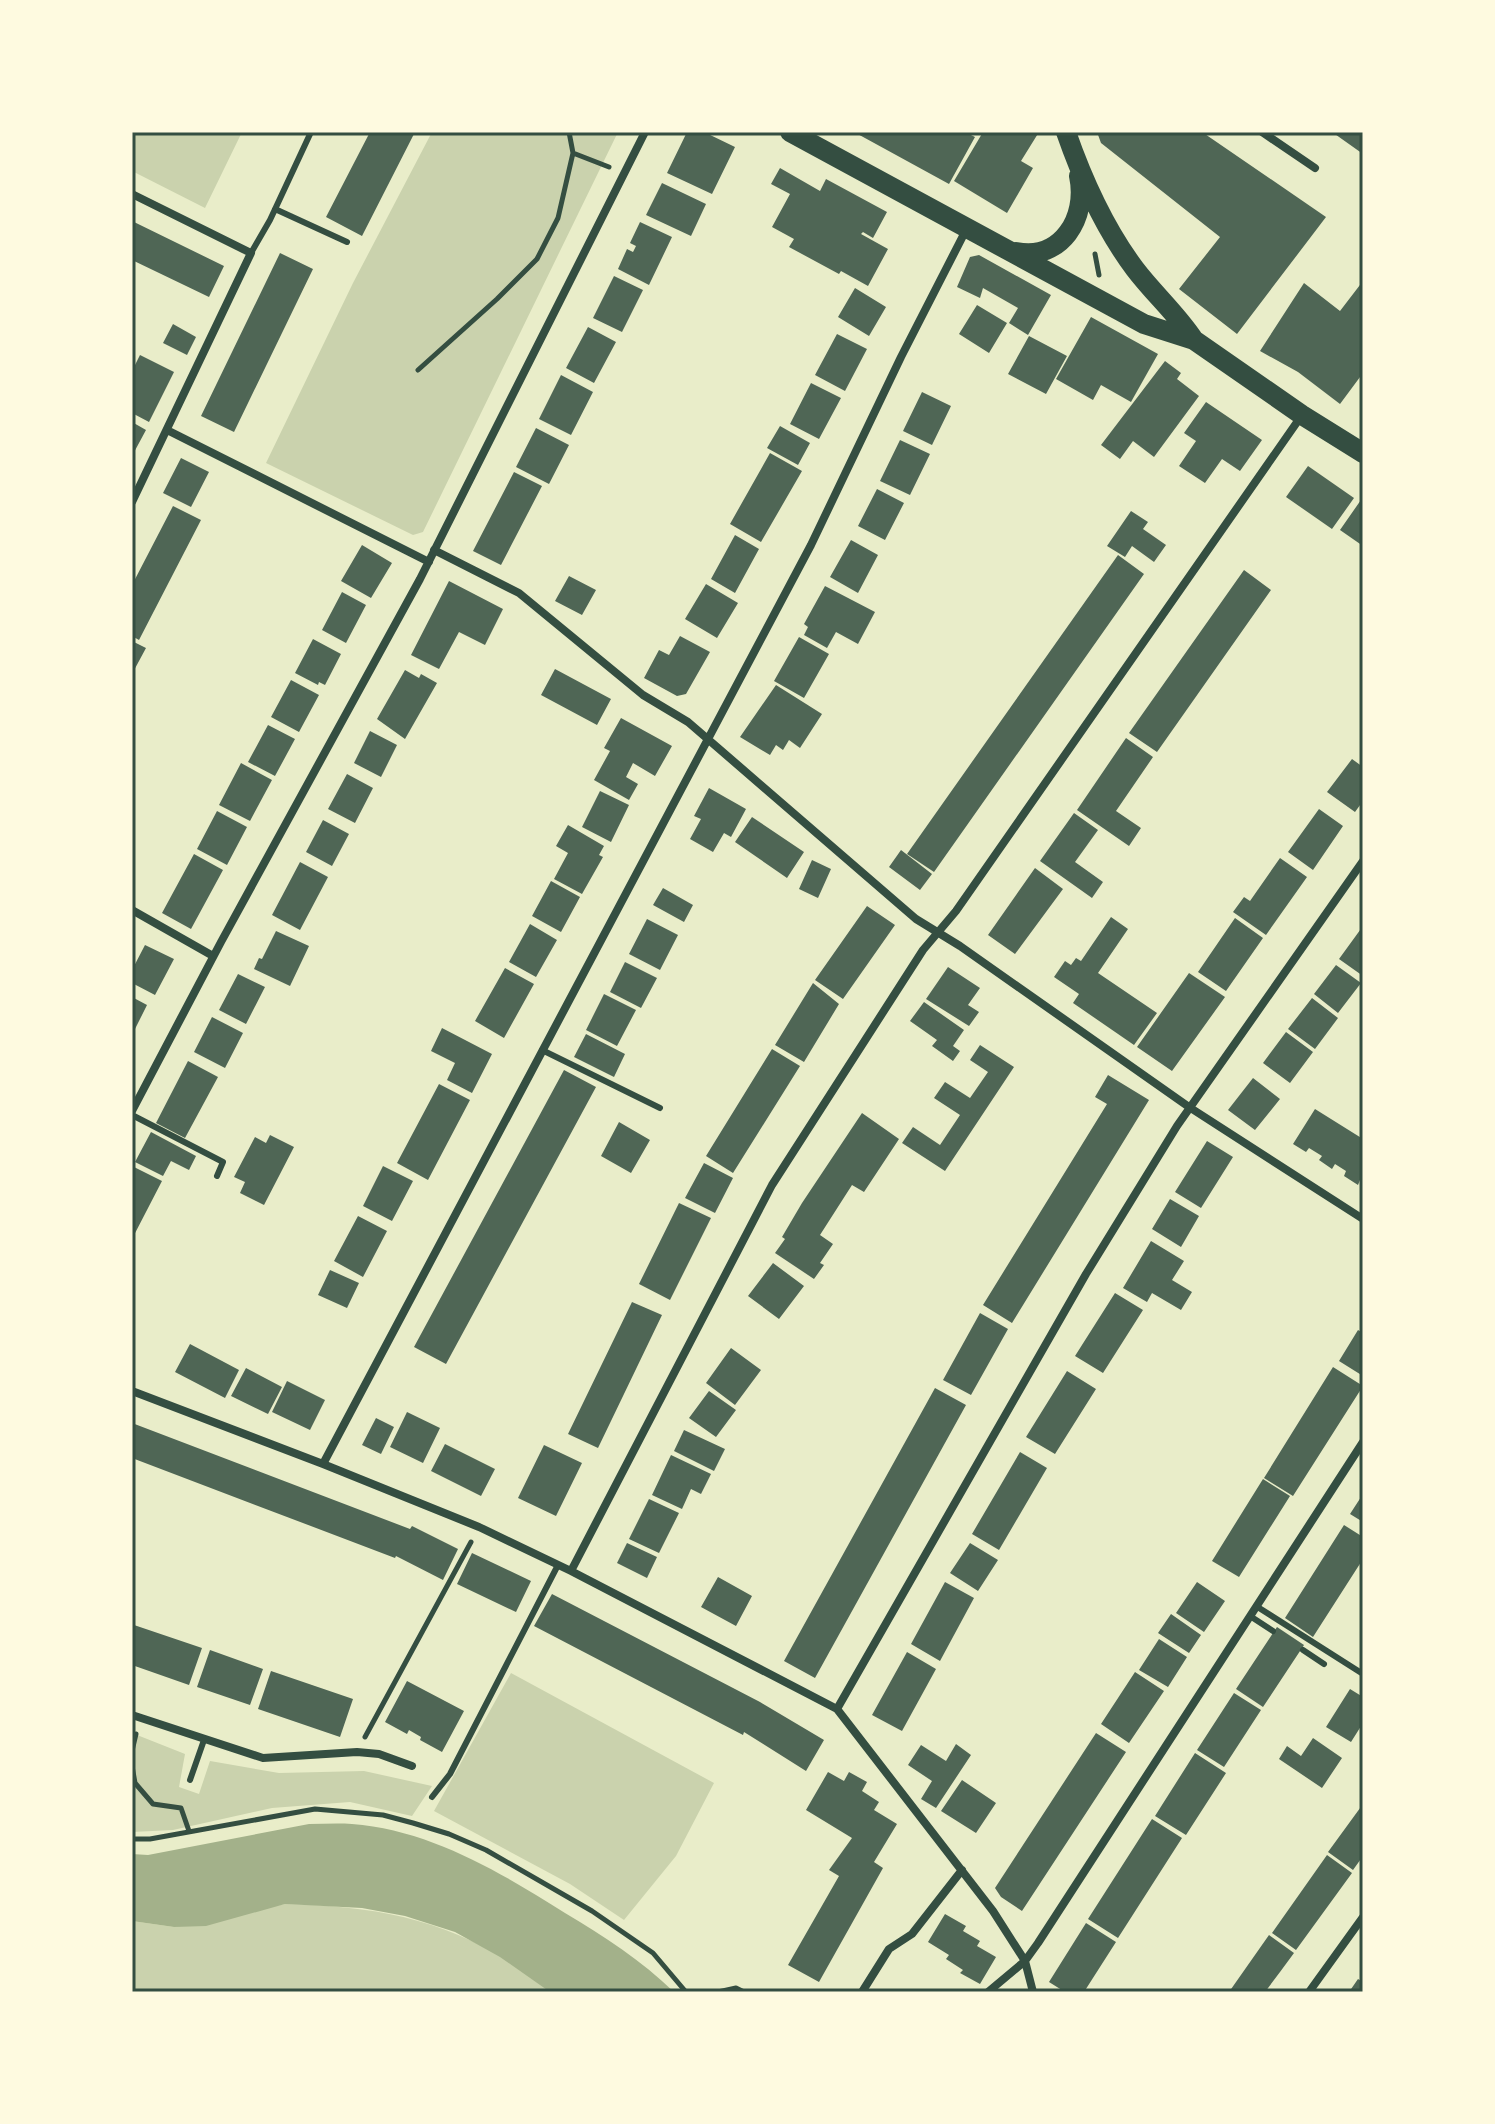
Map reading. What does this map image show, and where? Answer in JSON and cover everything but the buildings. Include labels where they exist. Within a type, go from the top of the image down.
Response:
[{"type":"main road","points":[[790,132],[1144,324],[1194,340],[1363,453]]},
{"type":"main road","points":[[1012,251],[1044,252],[1071,232],[1082,197],[1076,162],[1066,132]]},
{"type":"main road","points":[[1076,162],[1133,266],[1194,340]]},
{"type":"street","points":[[132,1113],[213,956],[429,562],[645,132]]},
{"type":"street","points":[[1262,132],[1315,168]]},
{"type":"street","points":[[132,194],[251,253],[132,502]]},
{"type":"street","points":[[323,1464],[811,545],[901,357],[968,227]]},
{"type":"street","points":[[571,1571],[772,1185],[923,950],[1302,415]]},
{"type":"street","points":[[167,430],[429,562]]},
{"type":"street","points":[[434,550],[519,593],[643,695],[688,722],[916,919],[939,931],[1189,1107],[1363,1219]]},
{"type":"street","points":[[837,1709],[1079,1287],[1189,1107],[1363,861]]},
{"type":"street","points":[[132,910],[213,956]]},
{"type":"street","points":[[132,1391],[479,1527],[571,1571],[837,1709],[993,1911],[1025,1961],[1033,1992]]},
{"type":"street","points":[[988,1992],[1025,1961],[1363,1442]]},
{"type":"street","points":[[132,1715],[263,1758],[357,1752],[379,1754],[412,1766]]},
{"type":"street","points":[[862,1992],[889,1949],[912,1934],[962,1870]]},
{"type":"street","points":[[1309,1992],[1363,1917]]},
{"type":"lane","points":[[251,253],[311,132]]},
{"type":"lane","points":[[275,209],[347,242]]},
{"type":"lane","points":[[542,1050],[660,1108]]},
{"type":"lane","points":[[132,1113],[223,1162],[217,1176]]},
{"type":"lane","points":[[432,1797],[450,1774],[558,1565]]},
{"type":"lane","points":[[1256,1606],[1363,1674]]},
{"type":"lane","points":[[1250,1616],[1273,1631]]},
{"type":"lane","points":[[1303,1650],[1324,1664]]},
{"type":"lane","points":[[190,1780],[204,1740]]},
{"type":"path","points":[[418,370],[537,259],[558,218],[573,153],[569,132]]},
{"type":"path","points":[[573,153],[609,167]]},
{"type":"path","points":[[1094,245],[1099,274],[1097,284]]},
{"type":"path","points":[[357,1752],[479,1527]]},
{"type":"path","points":[[132,1766],[135,1783],[153,1804],[181,1808],[189,1831]]},
{"type":"path","points":[[132,1839],[150,1839],[315,1809],[383,1815],[449,1834],[486,1850],[592,1911],[653,1953],[686,1992]]},
{"type":"path","points":[[718,1992],[736,1988],[744,1992]]},
{"type":"shaded area","points":[[132,132],[242,132],[205,208],[132,171]]},
{"type":"shaded area","points":[[432,132],[618,132],[423,532],[413,535],[266,463],[353,283]]},
{"type":"shaded area","points":[[511,1673],[714,1783],[676,1856],[624,1920],[570,1884],[434,1811]]},
{"type":"shaded area","points":[[132,1733],[185,1754],[179,1787],[199,1794],[210,1761],[279,1773],[364,1771],[432,1786],[412,1816],[350,1802],[272,1808],[173,1830],[132,1832]]},
{"type":"shaded area","points":[[309,1824],[381,1828],[463,1855],[594,1931],[636,1959],[674,1992],[550,1992],[500,1957],[455,1932],[405,1916],[362,1908],[285,1904],[206,1926],[174,1927],[132,1921],[132,1854],[148,1855]]},
{"type":"shaded area","points":[[285,1904],[359,1909],[426,1923],[489,1950],[550,1992],[132,1992],[132,1921],[174,1927]]}]
